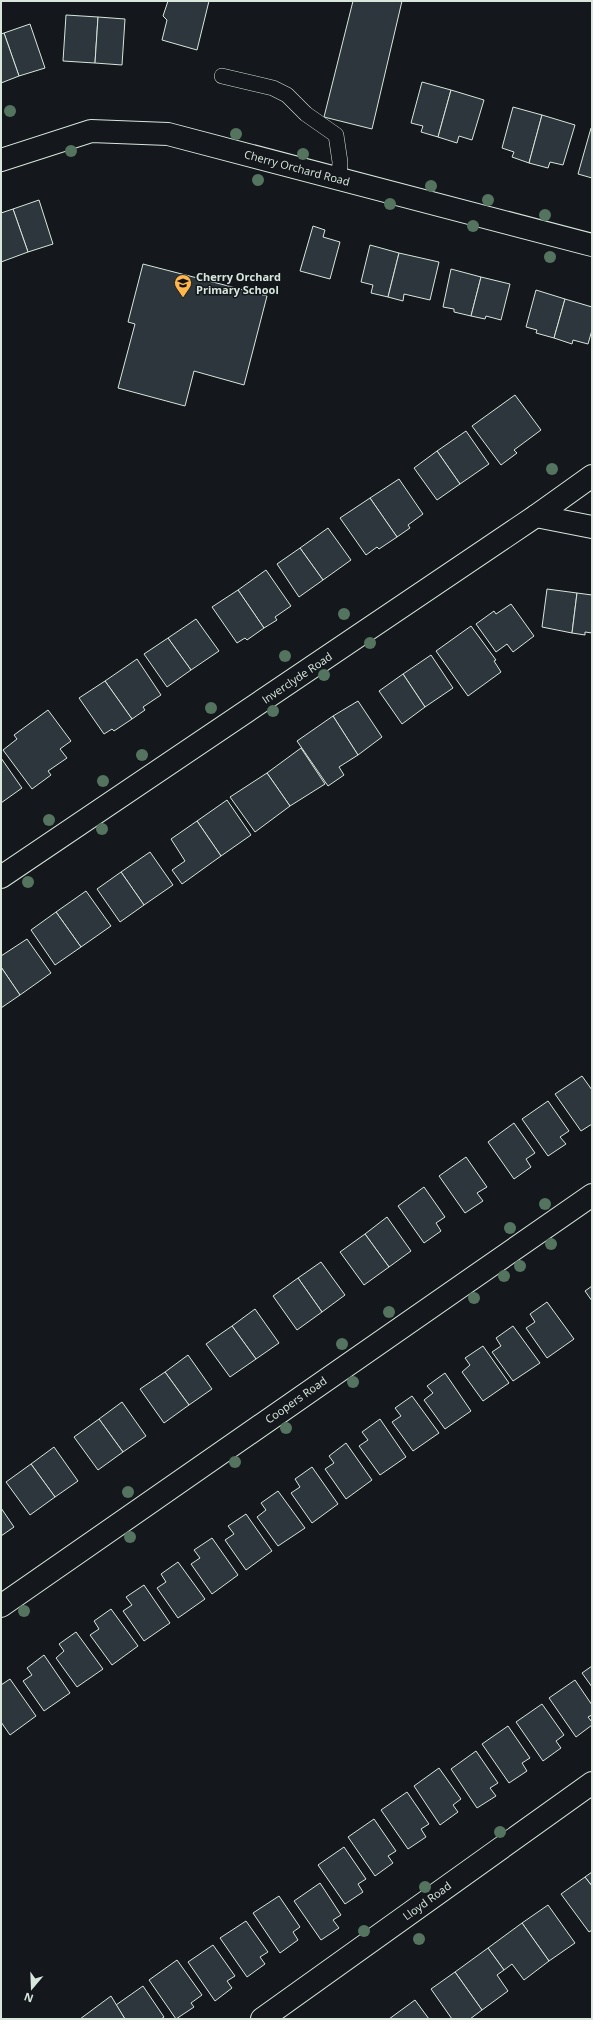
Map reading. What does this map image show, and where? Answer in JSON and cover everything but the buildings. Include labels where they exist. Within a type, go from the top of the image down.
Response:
[{"type":"street","name":"Cherry Orchard Road","points":[[1,160],[91,131],[168,134],[592,245]]},
{"type":"street","name":"Inverclyde Road","points":[[1,877],[536,516],[592,476]]},
{"type":"street","points":[[536,516],[592,527]]},
{"type":"street","name":"Coopers Road","points":[[1,1606],[592,1194]]},
{"type":"street","name":"Lloyd Road","points":[[262,2019],[592,1783]]},
{"type":"lane","points":[[222,76],[273,88],[287,95],[306,114],[336,135],[340,162],[339,179]]},
{"type":"place","name":"Cherry Orchard Primary School","points":[[183,298]]}]
